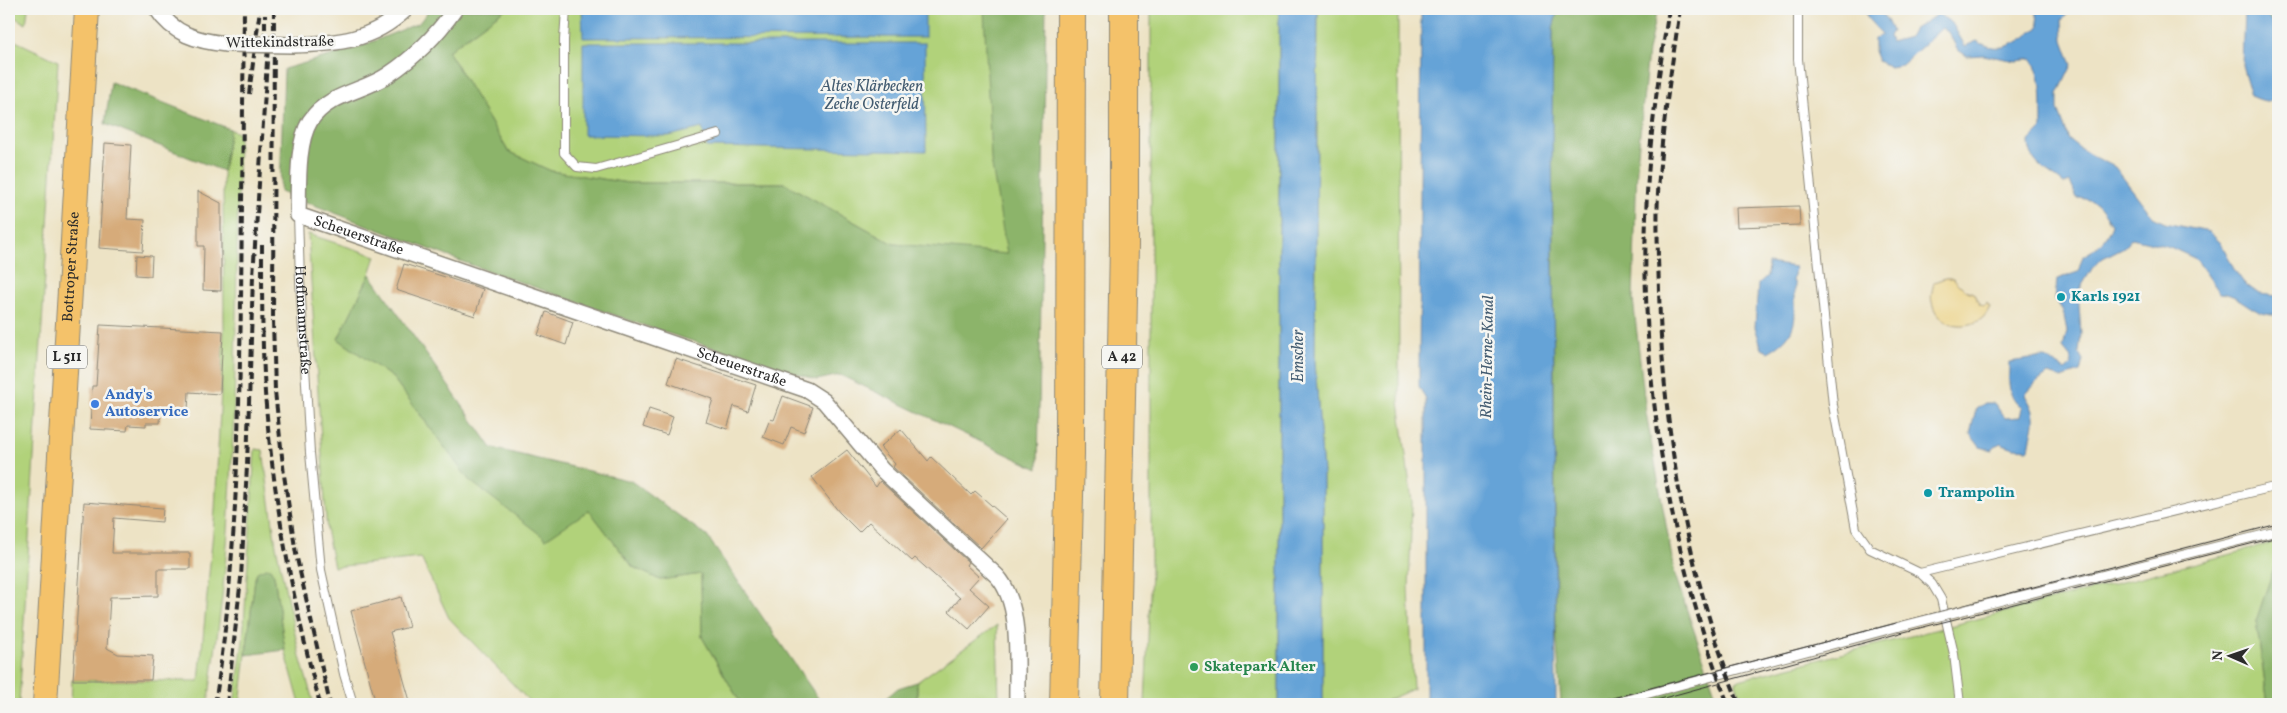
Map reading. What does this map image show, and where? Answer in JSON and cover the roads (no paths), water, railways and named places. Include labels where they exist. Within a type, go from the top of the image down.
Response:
[{"type":"highway","points":[[1064,704],[1070,454],[1071,9]]},
{"type":"highway","name":"A 42","points":[[1115,704],[1123,254],[1124,9]]},
{"type":"main road","name":"Bottroper Straße","points":[[45,704],[87,9]]},
{"type":"street","name":"Wittekindstraße","points":[[157,9],[174,28],[187,36],[206,42],[292,45],[328,44],[368,35],[393,22],[406,9]]},
{"type":"street","name":"Hoffmannstraße","points":[[298,215],[302,140],[310,121],[333,101],[388,76],[429,42],[456,9]]},
{"type":"street","name":"Scheuerstraße","points":[[298,215],[807,390],[824,401],[882,470],[983,563],[1006,588],[1015,617],[1017,704]]},
{"type":"lane","points":[[566,9],[564,40],[564,153],[577,167],[596,169],[718,134]]},
{"type":"lane","points":[[1798,9],[1798,59],[1833,405],[1856,529],[1870,550],[1920,573],[1932,584],[1941,599],[1954,654],[1960,704]]},
{"type":"lane","name":"Hoffmannstraße","points":[[298,215],[310,453],[321,570],[344,674],[353,704]]},
{"type":"lane","points":[[1920,573],[2278,486]]},
{"type":"lane","points":[[1610,704],[1898,627],[2278,531]]},
{"type":"water","name":"Altes Klärbecken Zeche Osterfeld","points":[[582,9],[925,9],[925,37],[583,38]]},
{"type":"water","name":"Emscher","points":[[1279,9],[1318,9],[1315,362],[1323,473],[1323,704],[1279,704]]},
{"type":"water","name":"Rhein-Herne-Kanal","points":[[1421,9],[1558,9],[1553,28],[1552,127],[1556,704],[1426,704],[1426,400],[1419,386]]},
{"type":"water","points":[[1865,9],[1878,9],[1887,20],[1892,31],[1889,36],[1891,42],[1909,37],[1913,30],[1938,14],[1952,23],[1965,46],[1977,41],[1994,47],[2002,47],[2017,42],[2039,27],[2036,9],[2072,9],[2062,20],[2063,40],[2072,65],[2058,94],[2058,109],[2069,140],[2085,152],[2115,167],[2153,217],[2165,223],[2209,232],[2221,243],[2244,283],[2259,294],[2278,296],[2278,315],[2261,313],[2235,297],[2220,293],[2196,259],[2170,247],[2132,238],[2124,247],[2103,258],[2093,267],[2078,292],[2081,333],[2079,353],[2083,360],[2080,372],[2062,378],[2048,374],[2025,395],[2034,416],[2029,449],[2014,448],[2000,443],[1992,450],[1980,447],[1970,434],[1976,409],[1985,403],[1994,403],[2005,418],[2020,417],[2022,408],[2013,399],[2011,393],[2009,362],[2044,357],[2065,370],[2071,365],[2071,358],[2063,348],[2067,331],[2063,311],[2055,299],[2057,279],[2078,272],[2083,256],[2101,243],[2112,224],[2098,205],[2090,200],[2077,198],[2070,182],[2064,184],[2040,166],[2032,156],[2029,141],[2042,128],[2042,101],[2038,74],[2031,59],[2017,61],[1983,55],[1967,56],[1958,50],[1948,32],[1942,28],[1902,65],[1890,67],[1878,61],[1874,51],[1874,39],[1882,34],[1868,19]]},
{"type":"water","points":[[2244,9],[2262,9],[2273,25],[2278,28],[2278,98],[2271,101],[2264,101],[2251,96],[2242,65]]},
{"type":"water","name":"Altes Klärbecken Zeche Osterfeld","points":[[583,43],[925,43],[926,151],[707,147],[702,128],[669,136],[583,135]]},
{"type":"water","points":[[1768,263],[1795,267],[1793,282],[1795,283],[1795,315],[1791,331],[1786,338],[1768,352],[1762,349],[1755,327],[1758,284],[1767,276]]},
{"type":"tram line","points":[[1590,704],[2278,524]]},
{"type":"tram line","points":[[1642,704],[1900,633],[2278,537]]},
{"type":"railway","points":[[215,704],[228,604],[235,503],[241,300],[244,9]]},
{"type":"railway","points":[[249,94],[260,9]]},
{"type":"railway","points":[[274,9],[273,320],[275,391],[284,475],[296,554],[330,704]]},
{"type":"railway","points":[[1669,9],[1648,177],[1645,244],[1651,378],[1660,445],[1687,577],[1706,641],[1728,704]]},
{"type":"railway","points":[[1680,9],[1665,114],[1658,191],[1661,343],[1672,448],[1692,553],[1705,604],[1739,704]]},
{"type":"railway","points":[[265,15],[265,53]]},
{"type":"railway","points":[[227,704],[241,578],[247,466],[253,276],[268,46]]},
{"type":"railway","points":[[262,245],[264,375],[273,472],[285,550],[320,704]]},
{"type":"place","name":"Karls 1921","points":[[2061,297]]},
{"type":"place","name":"Andy's Autoservice","points":[[95,404]]},
{"type":"place","name":"Trampolin","points":[[1928,493]]},
{"type":"place","name":"Skatepark Alter","points":[[1194,667]]}]
